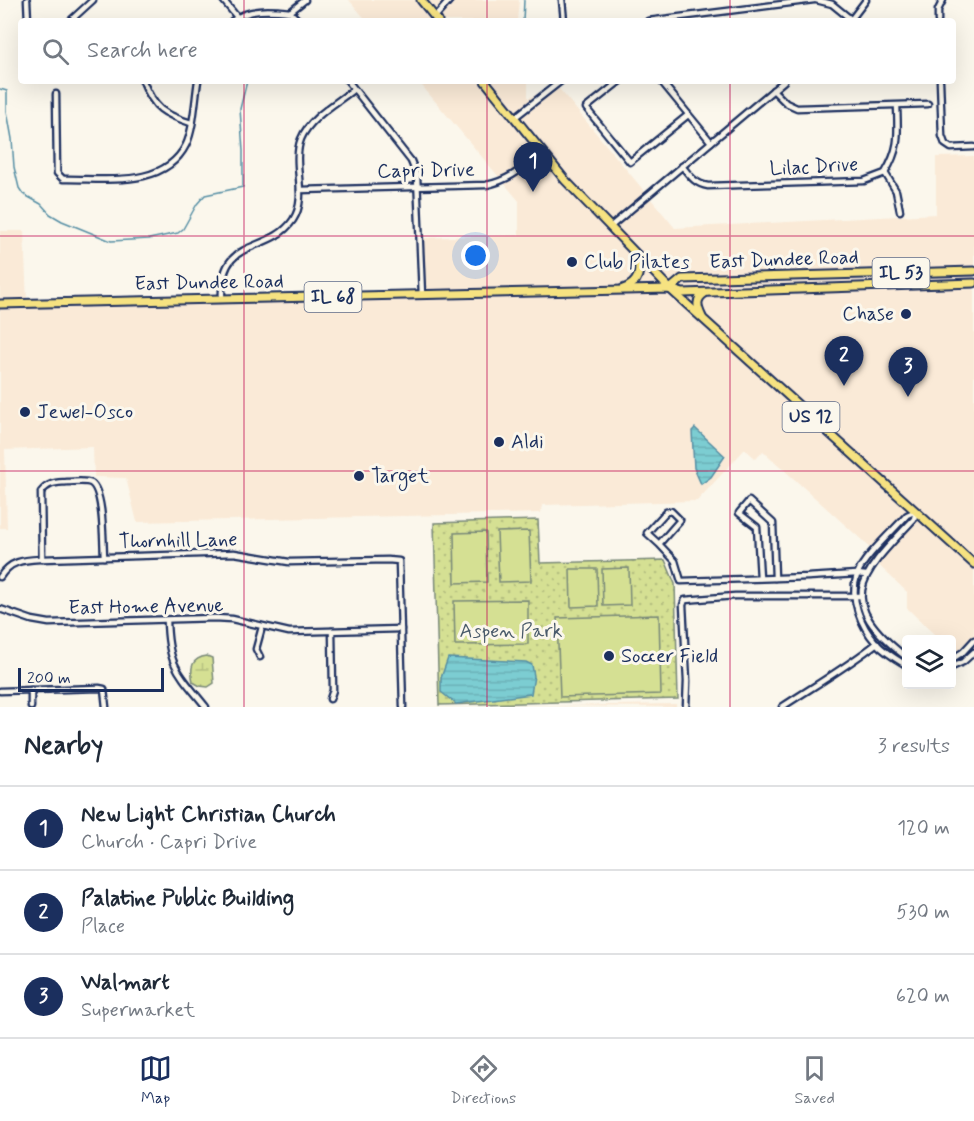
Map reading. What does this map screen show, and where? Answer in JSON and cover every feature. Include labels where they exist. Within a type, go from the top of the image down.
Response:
[{"type":"main road","points":[[421,0],[435,18]]},
{"type":"main road","name":"US 12","points":[[487,84],[542,153],[670,289],[974,564]]},
{"type":"main road","points":[[617,291],[630,286],[639,277],[637,255]]},
{"type":"main road","name":"East Dundee Road","points":[[670,289],[682,279],[974,271]]},
{"type":"main road","name":"East Dundee Road","points":[[0,304],[670,289],[682,293],[974,283]]},
{"type":"main road","points":[[703,319],[698,303],[700,296],[708,292]]},
{"type":"street","points":[[27,0],[28,18]]},
{"type":"street","points":[[73,18],[93,0]]},
{"type":"street","points":[[224,0],[233,18]]},
{"type":"street","points":[[290,12],[304,0]]},
{"type":"street","points":[[437,18],[450,0]]},
{"type":"street","points":[[562,0],[564,18]]},
{"type":"street","points":[[675,18],[815,0],[832,4],[848,18]]},
{"type":"street","points":[[853,18],[866,0]]},
{"type":"street","points":[[938,18],[938,10],[943,0]]},
{"type":"street","points":[[236,18],[254,11],[272,10],[290,12],[296,18]]},
{"type":"street","points":[[720,13],[720,18]]},
{"type":"street","points":[[143,84],[158,109],[191,123]]},
{"type":"street","points":[[56,94],[57,173],[63,179],[139,178],[159,173],[177,159],[186,144],[198,84]]},
{"type":"street","points":[[350,84],[411,161],[417,176],[422,296]]},
{"type":"street","points":[[514,118],[557,84]]},
{"type":"street","points":[[616,84],[586,108],[630,162],[688,115]]},
{"type":"street","points":[[663,84],[711,142]]},
{"type":"street","points":[[610,227],[780,84]]},
{"type":"street","points":[[940,84],[942,136],[945,144],[951,148],[974,147]]},
{"type":"street","points":[[222,299],[223,275],[235,256],[285,229],[294,219],[300,190],[298,153],[302,138],[313,122],[354,89]]},
{"type":"street","points":[[773,90],[786,103],[797,108],[928,104]]},
{"type":"street","name":"Lilac Drive","points":[[682,166],[693,180],[708,186],[864,181],[885,173],[895,157],[898,138],[897,106]]},
{"type":"street","name":"Capri Drive","points":[[300,190],[486,185],[499,183],[513,176],[542,153]]},
{"type":"street","points":[[885,173],[896,190],[900,211]]},
{"type":"street","points":[[42,559],[41,492],[52,483],[86,482],[92,484],[96,489],[103,524],[104,557]]},
{"type":"street","points":[[760,578],[757,527],[740,513],[749,501],[773,523],[776,578]]},
{"type":"street","points":[[902,661],[876,644],[864,626],[854,597],[857,574],[869,556],[908,515],[916,511]]},
{"type":"street","points":[[902,654],[870,624],[863,611],[861,596],[866,575],[914,519],[916,511]]},
{"type":"street","points":[[659,544],[680,520],[671,512],[666,512],[648,530],[648,535],[675,561],[681,580],[866,575]]},
{"type":"street","name":"Thornhill Lane","points":[[0,577],[14,563],[21,560],[42,559],[234,553],[289,562],[399,561],[401,629]]},
{"type":"street","points":[[686,707],[687,681],[682,605],[685,600],[735,596],[861,596]]},
{"type":"street","name":"East Home Avenue","points":[[0,609],[49,623],[232,619],[289,632],[401,629]]},
{"type":"street","points":[[167,620],[168,645],[172,662],[206,707]]},
{"type":"street","points":[[260,657],[256,649],[262,627]]},
{"type":"street","points":[[401,629],[403,707]]},
{"type":"street","points":[[330,699],[333,690],[332,631]]},
{"type":"street","points":[[782,707],[857,660],[884,639]]},
{"type":"street","points":[[956,656],[974,640]]},
{"type":"street","points":[[963,652],[968,657]]},
{"type":"street","points":[[956,664],[974,652]]},
{"type":"street","points":[[0,691],[105,689],[106,707]]},
{"type":"street","points":[[31,690],[31,707]]},
{"type":"shaded area","points":[[349,0],[519,0],[517,18],[364,18]]},
{"type":"shaded area","points":[[421,84],[528,84],[528,98],[550,90],[556,85],[675,228],[936,214],[936,157],[974,156],[974,652],[963,662],[956,655],[956,635],[935,635],[907,608],[907,592],[869,556],[874,551],[763,451],[756,459],[745,449],[697,501],[542,505],[541,513],[137,522],[126,478],[94,477],[93,447],[5,450],[7,528],[0,528],[0,231],[24,231],[27,303],[421,295],[420,238],[519,235],[519,201]]},
{"type":"shaded area","points":[[676,704],[676,707],[553,706]]},
{"type":"green space","name":"Aspen Park","points":[[538,520],[540,563],[665,560],[675,584],[678,699],[439,705],[434,523]]},
{"type":"green space","points":[[529,531],[531,581],[499,582],[497,532]]},
{"type":"green space","points":[[486,532],[487,582],[455,583],[454,533]]},
{"type":"green space","name":"Soccer Field","points":[[629,568],[630,605],[603,606],[602,569]]},
{"type":"green space","name":"Soccer Field","points":[[570,569],[597,569],[598,606],[571,607]]},
{"type":"green space","points":[[528,600],[528,644],[455,645],[454,601]]},
{"type":"green space","name":"Soccer Field","points":[[659,615],[661,694],[560,697],[557,618]]},
{"type":"green space","points":[[207,656],[212,658],[214,683],[208,687],[193,682],[192,672],[195,661]]},
{"type":"water","points":[[695,428],[725,456],[711,477],[701,484],[694,468],[692,431]]},
{"type":"water","points":[[448,658],[526,662],[532,665],[534,676],[531,694],[456,704],[441,692],[441,678]]},
{"type":"waterway","points":[[523,18],[524,0]]},
{"type":"waterway","points":[[0,89],[7,91],[7,111],[14,167],[19,188],[23,194],[41,204],[50,214],[62,221],[111,241],[149,239],[178,233],[205,195],[243,187],[240,109],[246,84]]},
{"type":"place","name":"New Light Christian Church","points":[[533,192]]},
{"type":"place","name":"Club Pilates","points":[[572,262]]},
{"type":"place","name":"Chase","points":[[906,314]]},
{"type":"place","name":"Palatine Public Building","points":[[844,386]]},
{"type":"place","name":"Walmart","points":[[908,397]]},
{"type":"place","name":"Jewel-Osco","points":[[25,412]]},
{"type":"place","name":"Aldi","points":[[499,442]]},
{"type":"place","name":"Target","points":[[359,476]]},
{"type":"place","name":"Soccer Field","points":[[609,656]]}]
